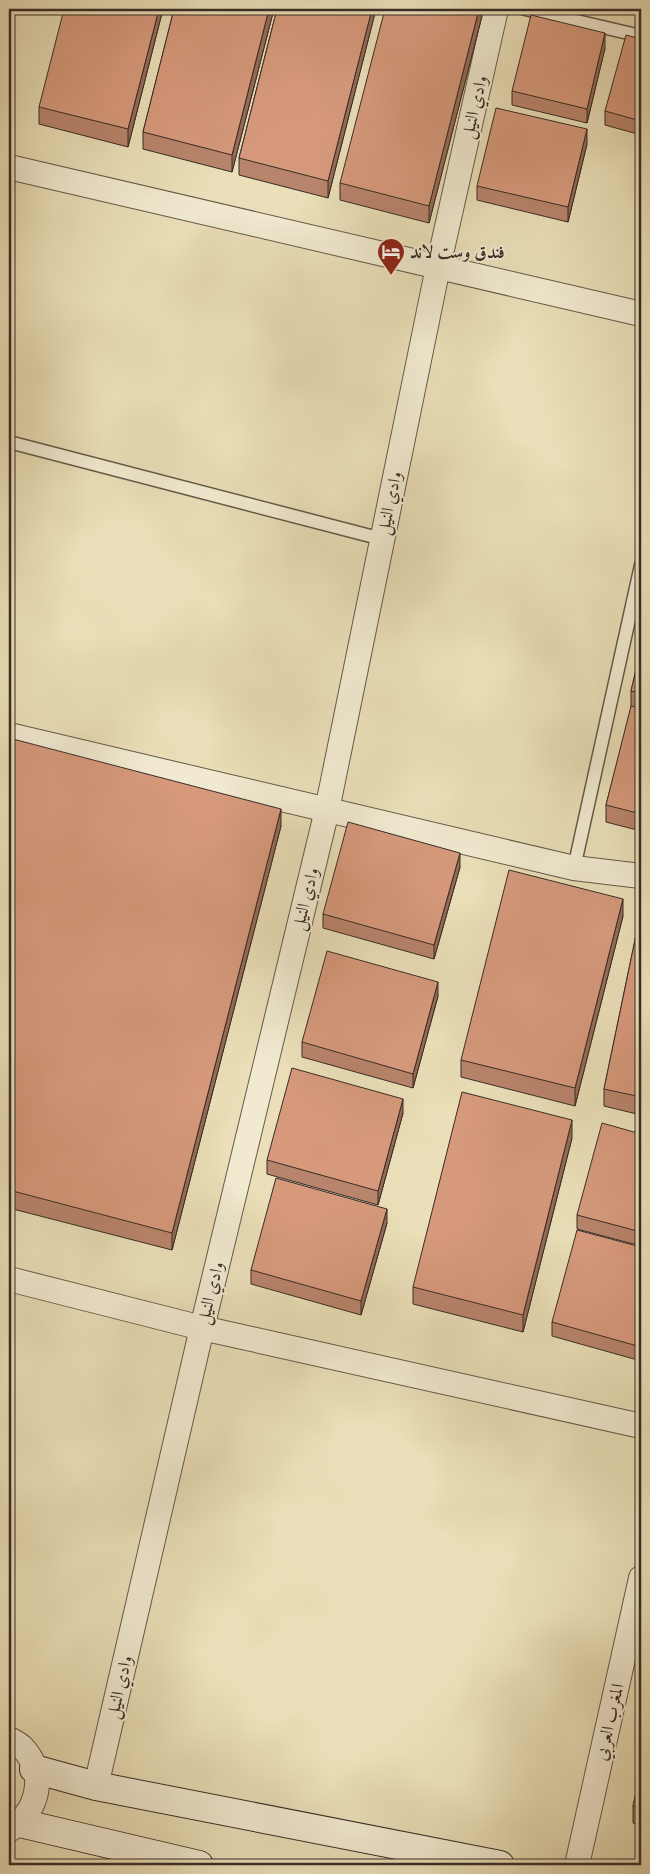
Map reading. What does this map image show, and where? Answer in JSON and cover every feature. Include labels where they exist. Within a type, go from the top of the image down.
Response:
[{"type":"street","name":"وادي النيل","points":[[96,1786],[202,1328],[327,810],[438,267],[496,9]]},
{"type":"street","points":[[9,166],[641,314]]},
{"type":"street","points":[[9,735],[574,868],[641,876]]},
{"type":"street","points":[[9,1279],[202,1328],[641,1426]]},
{"type":"street","name":"المغرب العربي","points":[[577,1865],[641,1578]]},
{"type":"street","points":[[9,1739],[22,1748],[32,1761],[37,1777],[36,1794],[31,1810],[14,1827]]},
{"type":"street","points":[[34,1769],[96,1786],[500,1865]]},
{"type":"street","points":[[14,1827],[199,1865]]},
{"type":"lane","points":[[525,9],[641,36]]},
{"type":"lane","points":[[9,442],[382,539]]},
{"type":"lane","points":[[574,868],[641,565]]},
{"type":"building","points":[[64,9],[159,9],[128,129],[39,107]]},
{"type":"building","points":[[174,9],[269,9],[232,155],[143,132]]},
{"type":"building","points":[[277,9],[372,9],[328,181],[239,158]]},
{"type":"building","points":[[385,9],[479,9],[429,206],[340,183]]},
{"type":"building","points":[[531,15],[605,33],[587,109],[512,91]]},
{"type":"building","points":[[626,35],[641,39],[641,121],[605,111]]},
{"type":"building","points":[[496,108],[587,129],[568,207],[477,186]]},
{"type":"building","points":[[641,648],[641,694],[631,691]]},
{"type":"building","points":[[631,706],[641,708],[641,814],[606,805]]},
{"type":"building","points":[[9,738],[281,809],[172,1233],[9,1190]]},
{"type":"building","points":[[348,822],[460,853],[434,945],[323,914]]},
{"type":"building","points":[[509,870],[623,899],[575,1088],[461,1060]]},
{"type":"building","points":[[641,911],[641,1097],[604,1089]]},
{"type":"building","points":[[327,951],[438,982],[413,1074],[302,1042]]},
{"type":"building","points":[[292,1068],[403,1099],[378,1191],[267,1160]]},
{"type":"building","points":[[462,1092],[572,1120],[523,1315],[413,1287]]},
{"type":"building","points":[[602,1123],[641,1134],[641,1232],[577,1215]]},
{"type":"building","points":[[276,1178],[387,1209],[361,1301],[251,1270]]},
{"type":"building","points":[[577,1230],[641,1247],[641,1347],[552,1322]]},
{"type":"building","points":[[641,1770],[641,1808],[633,1806]]},
{"type":"place","name":"فندق وست لاند","points":[[391,276]]}]
